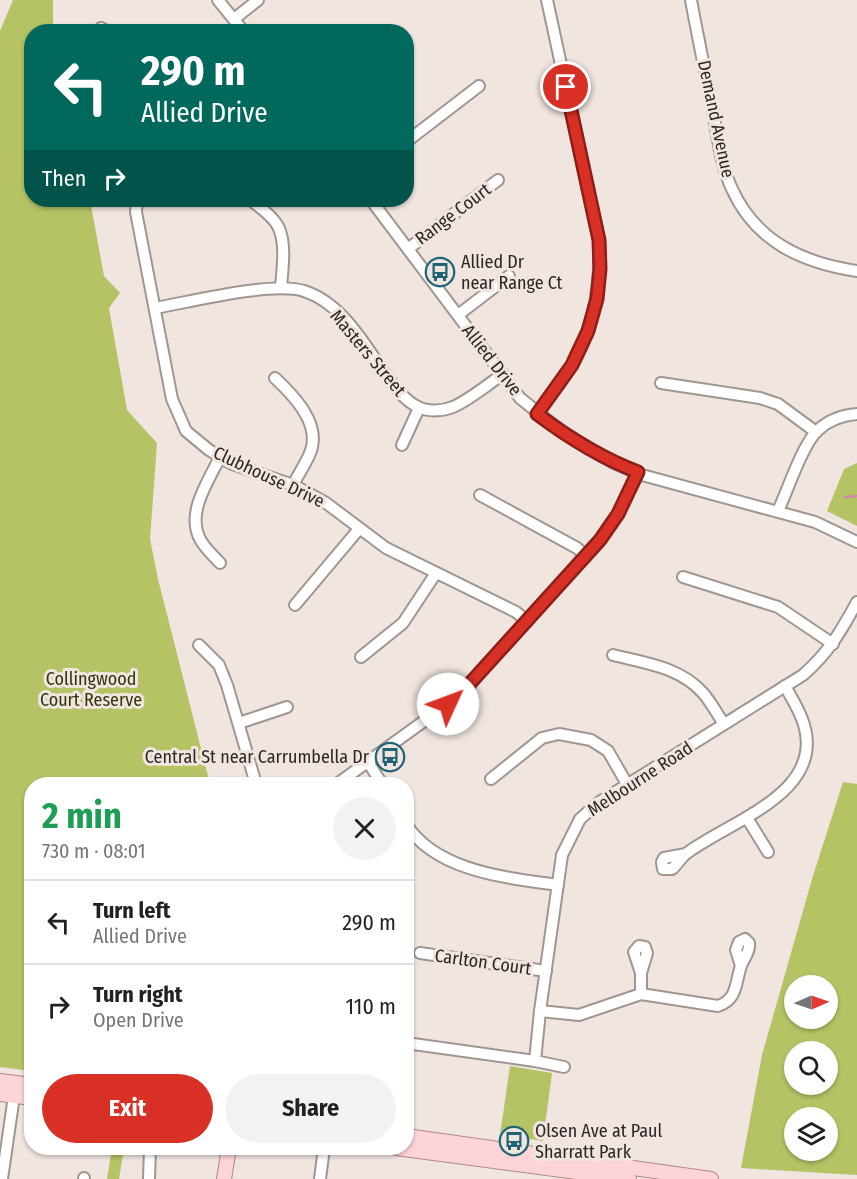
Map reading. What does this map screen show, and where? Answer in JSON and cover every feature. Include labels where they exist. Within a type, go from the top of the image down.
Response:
[{"type":"main road","points":[[0,1081],[24,1084]]},
{"type":"main road","points":[[7,1095],[24,1097]]},
{"type":"main road","points":[[414,1137],[711,1179]]},
{"type":"main road","points":[[414,1150],[628,1179]]},
{"type":"main road","points":[[224,1179],[227,1155]]},
{"type":"street","points":[[218,0],[238,24]]},
{"type":"street","points":[[234,19],[258,0]]},
{"type":"street","points":[[537,414],[572,365],[588,331],[597,299],[600,269],[599,240],[547,0]]},
{"type":"street","name":"Demand Avenue","points":[[691,0],[723,162],[732,189],[747,215],[774,242],[803,259],[830,267],[857,271]]},
{"type":"street","points":[[414,136],[479,86]]},
{"type":"street","name":"Range Court","points":[[408,249],[498,180]]},
{"type":"street","name":"Clubhouse Drive","points":[[136,207],[172,399],[186,431],[209,450],[232,464],[293,485],[326,503],[386,548],[516,612],[527,621]]},
{"type":"street","points":[[259,207],[280,229],[281,288]]},
{"type":"street","name":"Allied Drive","points":[[376,207],[520,398],[562,432],[612,462],[642,475],[815,522],[857,543]]},
{"type":"street","points":[[458,315],[509,276]]},
{"type":"street","name":"Masters Street","points":[[154,308],[272,288],[304,291],[341,314],[400,393],[419,408],[435,410],[453,407],[503,374]]},
{"type":"street","points":[[275,378],[295,397],[312,430],[312,447],[293,485]]},
{"type":"street","points":[[661,383],[760,398],[778,404],[816,432]]},
{"type":"street","points":[[402,445],[419,408]]},
{"type":"street","points":[[778,512],[816,432],[830,422],[847,415],[857,414]]},
{"type":"street","points":[[220,457],[195,517],[199,537],[220,563]]},
{"type":"street","points":[[347,777],[464,690],[609,528],[638,472]]},
{"type":"street","points":[[480,495],[577,548],[586,556]]},
{"type":"street","points":[[295,605],[359,529]]},
{"type":"street","points":[[361,657],[403,623],[436,573]]},
{"type":"street","points":[[684,577],[778,607],[833,644]]},
{"type":"street","name":"Melbourne Road","points":[[535,1061],[562,855],[580,819],[598,802],[809,670],[833,644],[857,602]]},
{"type":"street","points":[[199,645],[219,665],[254,777]]},
{"type":"street","points":[[613,655],[666,668],[684,676],[703,693],[724,724]]},
{"type":"street","points":[[686,854],[747,818],[779,795],[795,780],[804,762],[806,739],[802,720],[785,686]]},
{"type":"street","points":[[239,723],[287,707]]},
{"type":"street","points":[[491,779],[542,738],[559,734],[591,740],[608,751],[627,784]]},
{"type":"street","points":[[368,762],[378,777]]},
{"type":"street","points":[[747,818],[768,852]]},
{"type":"street","points":[[414,833],[424,844],[443,857],[459,863],[493,875],[558,885]]},
{"type":"street","name":"Carlton Court","points":[[420,953],[546,971]]},
{"type":"street","points":[[540,1011],[579,1015],[641,994],[718,1006],[729,1000],[736,990],[741,966]]},
{"type":"street","points":[[641,973],[641,994]]},
{"type":"street","points":[[414,1044],[564,1067]]},
{"type":"street","points":[[2,1179],[7,1095]]},
{"type":"street","points":[[149,1179],[150,1155]]},
{"type":"street","points":[[320,1179],[323,1155]]},
{"type":"green space","name":"Collingwood Court Reserve","points":[[13,0],[53,0],[53,24],[24,24],[24,207],[91,207],[104,276],[120,293],[109,308],[127,410],[157,443],[150,539],[208,777],[24,777],[24,1070],[0,1067],[0,31]]},
{"type":"green space","points":[[857,463],[857,526],[827,511],[844,469]]},
{"type":"green space","points":[[843,782],[857,784],[857,1175],[741,1168],[762,1055],[784,978],[784,1029],[838,1029],[838,975],[785,975]]},
{"type":"green space","points":[[510,1066],[552,1073],[543,1141],[500,1135]]},
{"type":"green space","points":[[111,1155],[123,1155],[119,1179],[107,1179]]},
{"type":"waterway","points":[[845,497],[857,496]]},
{"type":"place","name":"Allied Dr near Range Ct","points":[[440,272]]},
{"type":"place","name":"Central St near Carrumbella Dr","points":[[390,757]]},
{"type":"place","name":"Olsen Ave at Paul Sharratt Park","points":[[514,1141]]},
{"type":"route","points":[[448,704],[464,690],[600,540],[618,514],[638,472],[612,462],[537,414],[572,365],[588,331],[597,299],[600,269],[599,240],[566,87]]}]
